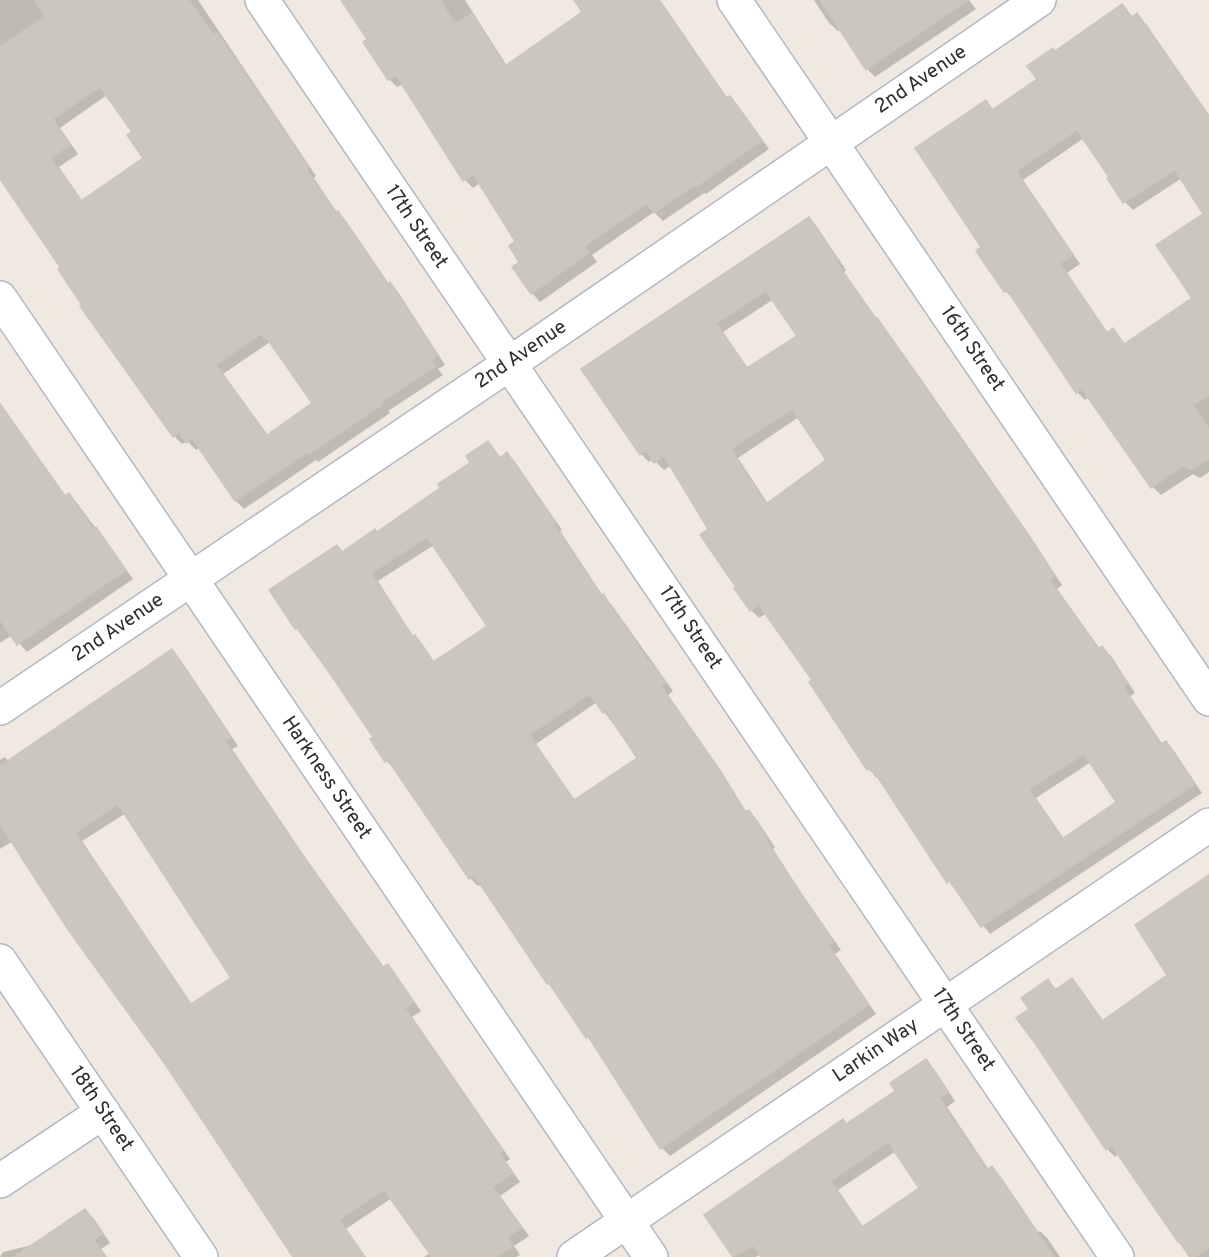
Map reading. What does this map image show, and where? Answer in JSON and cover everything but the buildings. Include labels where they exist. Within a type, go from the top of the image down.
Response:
[{"type":"street","name":"17th Street","points":[[262,0],[1117,1257]]},
{"type":"street","name":"16th Street","points":[[734,0],[1209,699]]},
{"type":"street","name":"2nd Avenue","points":[[0,708],[1039,0]]},
{"type":"street","name":"Harkness Street","points":[[0,298],[651,1257]]},
{"type":"street","name":"Larkin Way","points":[[574,1257],[1209,825]]},
{"type":"street","name":"18th Street","points":[[0,961],[201,1257]]},
{"type":"street","points":[[0,1181],[103,1112]]}]
